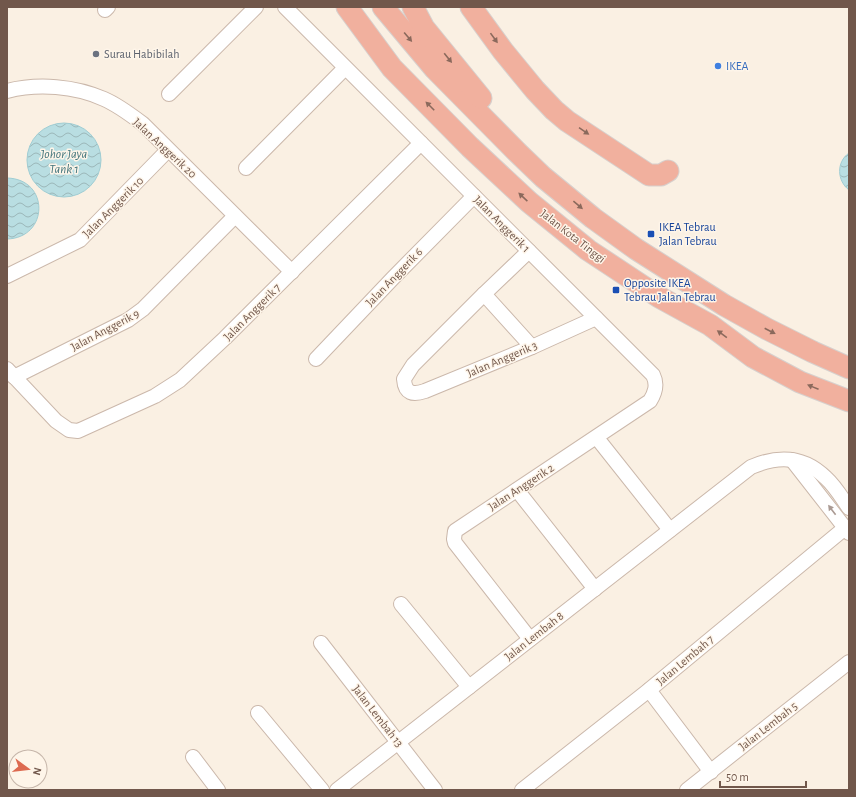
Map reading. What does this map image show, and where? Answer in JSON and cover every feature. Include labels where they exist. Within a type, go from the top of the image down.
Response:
[{"type":"highway","points":[[334,7],[352,29],[392,68]]},
{"type":"highway","name":"Jalan Kota Tinggi","points":[[347,7],[392,68],[470,147],[529,202],[588,250],[659,297],[710,325],[753,357],[800,382],[849,401]]},
{"type":"highway","points":[[384,7],[435,69],[517,152],[543,177],[593,218],[636,249],[724,304],[767,329],[849,368]]},
{"type":"highway","points":[[413,7],[424,28],[498,120],[517,152]]},
{"type":"highway","points":[[471,7],[534,90],[567,120],[649,175],[661,175],[668,171]]},
{"type":"street","points":[[169,94],[256,7]]},
{"type":"street","name":"Jalan Anggerik 1","points":[[285,7],[653,376],[656,384],[650,401],[597,438]]},
{"type":"street","points":[[246,168],[346,68]]},
{"type":"street","name":"Jalan Anggerik 20","points":[[7,91],[38,86],[69,88],[105,99],[123,110],[143,124],[292,272]]},
{"type":"street","name":"Jalan Anggerik 7","points":[[11,373],[56,421],[69,430],[78,431],[154,396],[180,380],[225,338],[421,143]]},
{"type":"street","name":"Jalan Anggerik 10","points":[[7,276],[80,240],[168,150]]},
{"type":"street","name":"Jalan Anggerik 6","points":[[316,359],[474,196]]},
{"type":"street","name":"Jalan Anggerik 9","points":[[11,373],[134,316],[143,309],[236,216]]},
{"type":"street","points":[[529,251],[484,294],[532,347]]},
{"type":"street","name":"Jalan Anggerik 3","points":[[484,294],[413,365],[404,379],[405,385],[412,394],[426,391],[532,347],[596,318]]},
{"type":"street","points":[[597,438],[670,530]]},
{"type":"street","name":"Jalan Anggerik 2","points":[[530,640],[456,543],[454,535],[458,528],[597,438]]},
{"type":"street","name":"Jalan Lembah 8","points":[[338,790],[751,467],[774,459],[792,460],[803,463],[822,474],[849,508]]},
{"type":"street","points":[[792,460],[847,531]]},
{"type":"street","points":[[517,490],[595,589]]},
{"type":"street","name":"Jalan Lembah 7","points":[[522,790],[847,531]]},
{"type":"street","points":[[401,604],[469,687]]},
{"type":"street","name":"Jalan Lembah 13","points":[[321,642],[435,790]]},
{"type":"street","name":"Jalan Lembah 5","points":[[687,790],[849,662]]},
{"type":"street","points":[[649,690],[711,772]]},
{"type":"street","points":[[258,713],[322,790]]},
{"type":"street","points":[[192,757],[218,790]]},
{"type":"water","name":"Johor Jaya Tank 1","points":[[64,123],[78,126],[90,134],[98,146],[101,160],[98,174],[90,186],[78,194],[64,197],[50,194],[38,186],[30,174],[27,160],[30,146],[38,134],[50,126]]},
{"type":"water","points":[[849,153],[849,190],[842,182],[840,177],[840,166],[842,161]]},
{"type":"water","name":"Johor Jaya Tank 1","points":[[7,178],[21,181],[31,188],[37,197],[39,208],[37,220],[31,229],[21,236],[7,239]]},
{"type":"place","name":"Surau Habibilah","points":[[96,54]]},
{"type":"place","name":"IKEA","points":[[718,66]]},
{"type":"place","name":"IKEA Tebrau Jalan Tebrau","points":[[651,234]]},
{"type":"place","name":"Opposite IKEA Tebrau Jalan Tebrau","points":[[616,290]]}]
